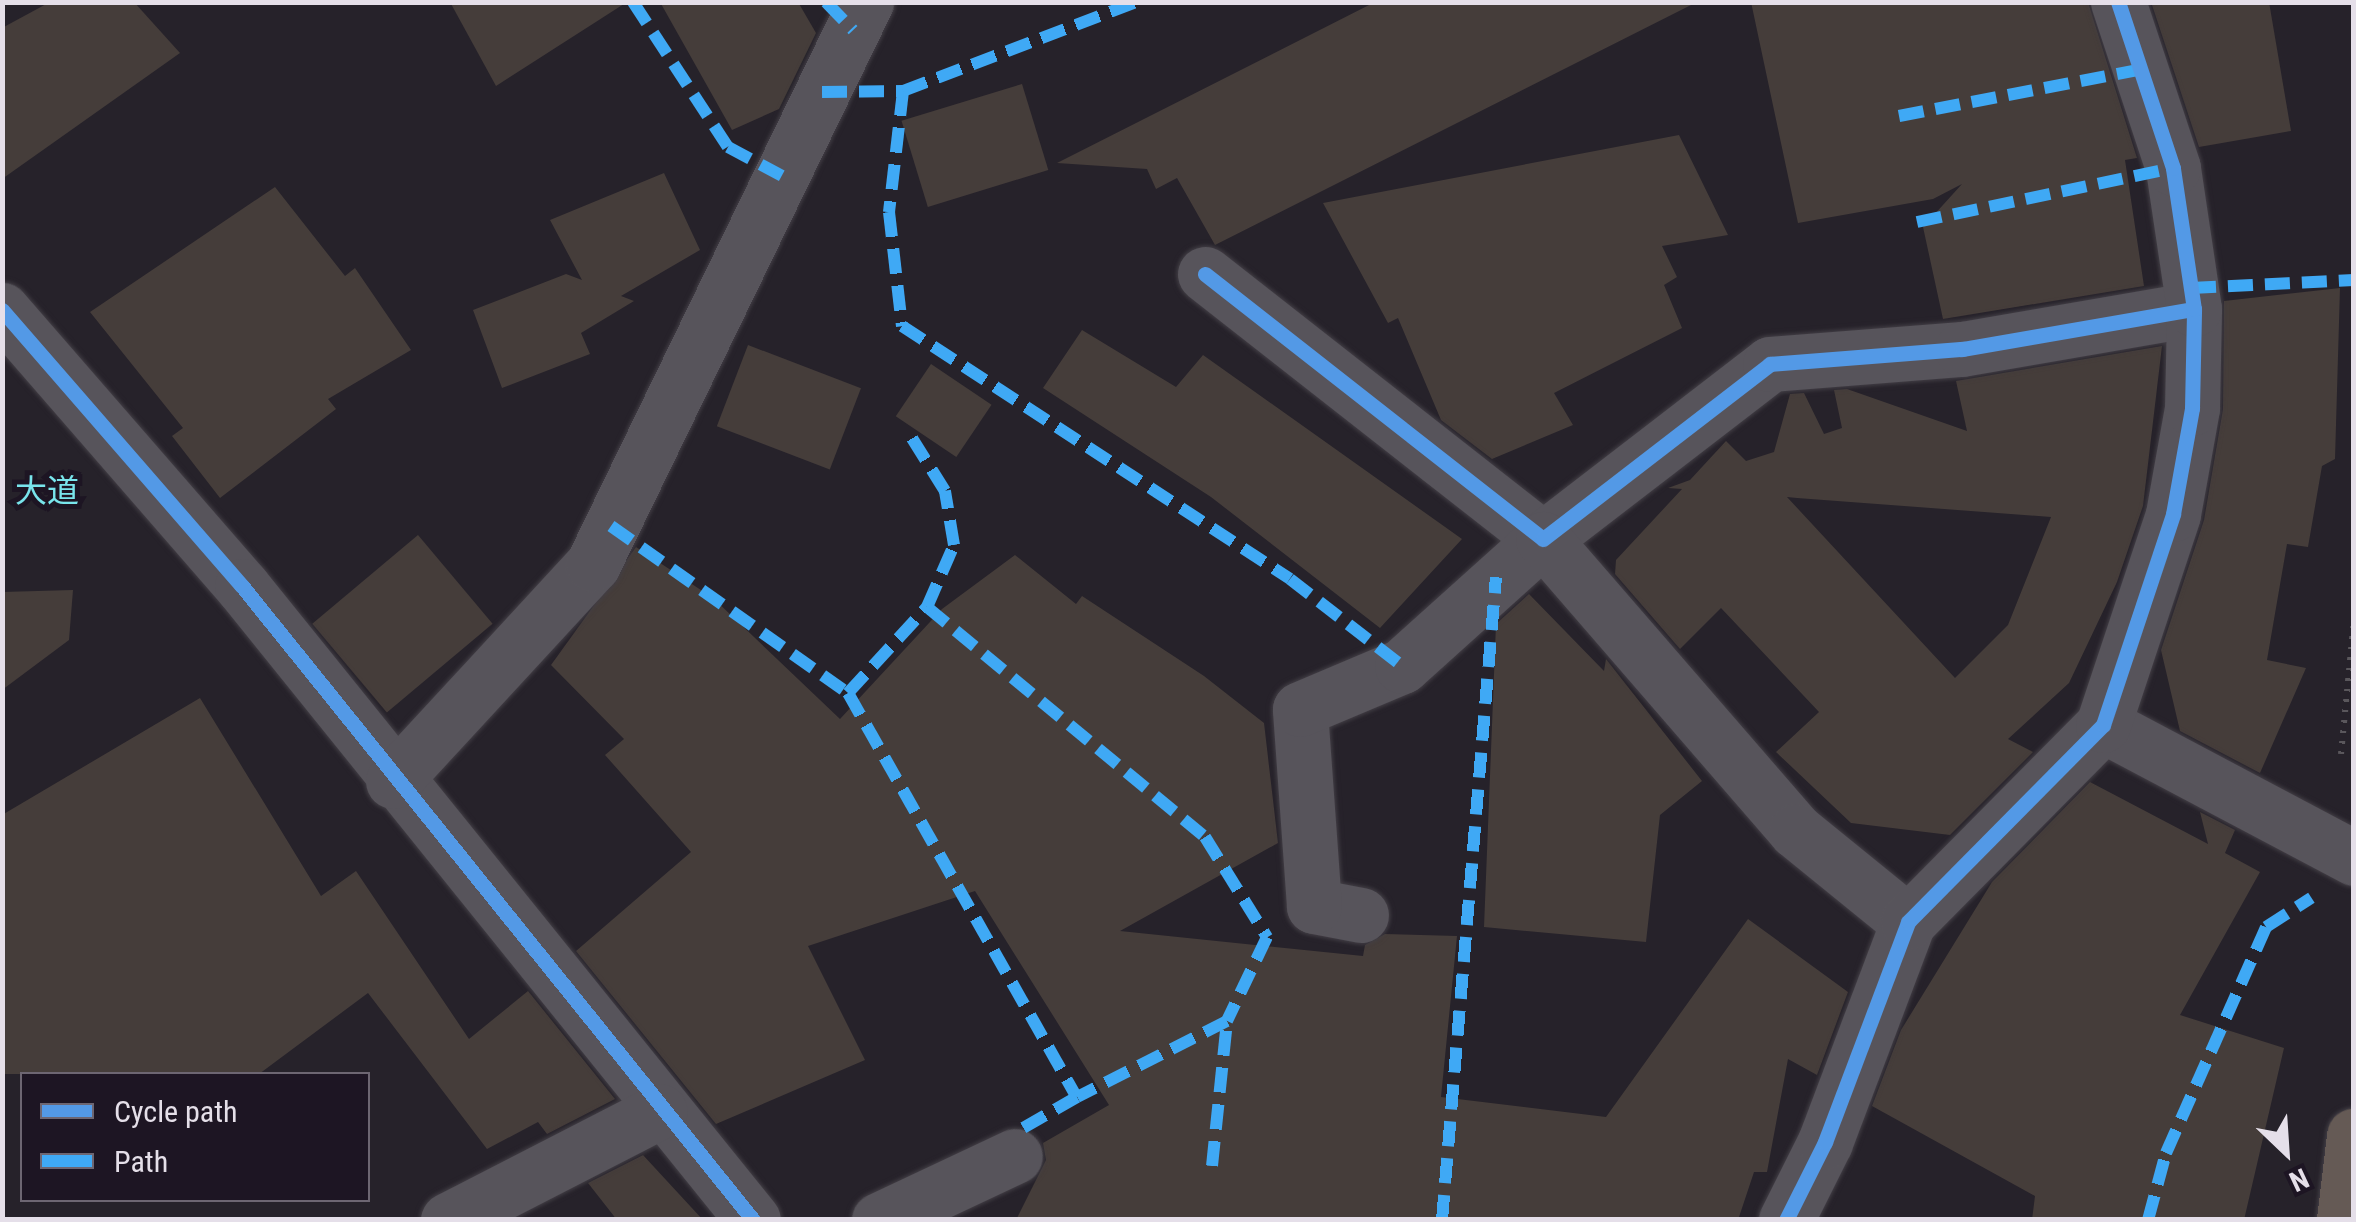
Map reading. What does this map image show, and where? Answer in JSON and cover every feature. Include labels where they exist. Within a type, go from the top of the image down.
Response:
[{"type":"highway","points":[[2344,1220],[2354,1136]]},
{"type":"street","points":[[393,781],[593,564],[866,2]]},
{"type":"street","points":[[1786,1220],[1825,1142],[1908,922],[2103,725],[2173,514],[2192,408],[2194,310],[2173,168],[2118,2]]},
{"type":"street","points":[[1205,274],[1543,539],[1796,831],[1908,922]]},
{"type":"street","points":[[2,310],[242,586],[393,781],[753,1220]]},
{"type":"street","points":[[1361,915],[1314,906],[1300,709],[1402,666],[1543,539],[1770,364],[1962,350],[2194,310]]},
{"type":"street","points":[[2103,725],[2354,858]]},
{"type":"street","points":[[448,1220],[660,1111]]},
{"type":"street","points":[[879,1220],[1016,1156]]},
{"type":"path","points":[[2341,754],[2354,618]]},
{"type":"building","points":[[50,2],[134,2],[180,53],[2,179],[2,28]]},
{"type":"building","points":[[450,2],[627,2],[496,86]]},
{"type":"building","points":[[660,2],[798,2],[816,33],[779,109],[732,130]]},
{"type":"building","points":[[1375,2],[1697,2],[1215,245],[1177,178],[1156,189],[1147,169],[1057,163]]},
{"type":"building","points":[[1751,2],[2088,2],[2137,158],[2125,160],[2144,286],[1943,319],[1923,227],[1962,184],[1933,199],[1798,223]]},
{"type":"building","points":[[2151,2],[2269,2],[2291,131],[2199,147]]},
{"type":"building","points":[[1022,84],[1048,170],[928,207],[902,121]]},
{"type":"building","points":[[1679,135],[1728,235],[1662,246],[1677,277],[1664,285],[1682,328],[1554,393],[1573,425],[1492,459],[1441,420],[1398,318],[1388,323],[1323,203]]},
{"type":"building","points":[[664,173],[700,250],[621,296],[634,301],[581,333],[590,354],[502,388],[473,310],[566,274],[582,280],[550,220]]},
{"type":"building","points":[[275,187],[345,276],[355,268],[411,350],[328,399],[336,409],[220,498],[172,436],[183,428],[90,312]]},
{"type":"building","points":[[2340,288],[2335,459],[2322,466],[2308,547],[2287,544],[2267,660],[2306,668],[2260,773],[2180,731],[2161,650],[2204,520],[2223,409],[2224,301]]},
{"type":"building","points":[[1082,330],[1176,387],[1203,355],[1462,539],[1380,628],[1211,497],[1043,388]]},
{"type":"building","points":[[748,345],[861,388],[830,470],[717,426]]},
{"type":"building","points":[[2162,346],[2143,506],[2117,582],[2069,683],[2008,739],[2033,752],[1950,835],[1851,823],[1776,752],[1819,712],[1721,608],[1680,649],[1615,574],[1616,560],[1682,489],[1668,488],[1690,480],[1726,441],[1746,461],[1774,452],[1790,394],[1804,393],[1824,434],[1842,428],[1834,390],[1847,389],[1967,431],[1956,381]],"holes":[[[1787,497],[2051,517],[2008,625],[1955,678]]]},
{"type":"building","points":[[931,364],[992,405],[956,457],[896,416]]},
{"type":"building","points":[[418,535],[493,624],[387,713],[312,624]]},
{"type":"building","points":[[636,547],[713,598],[840,719],[942,609],[1015,555],[1076,604],[1082,596],[1204,676],[1264,723],[1278,843],[1120,931],[1363,956],[1365,945],[1385,934],[1457,936],[1441,1097],[1606,1117],[1748,919],[1848,992],[1817,1075],[1788,1059],[1767,1172],[1754,1172],[1738,1220],[1016,1220],[1046,1160],[1043,1143],[1109,1105],[975,891],[808,946],[865,1060],[716,1124],[576,951],[691,852],[605,755],[624,739],[551,665]]},
{"type":"building","points":[[73,590],[69,640],[2,690],[2,592]]},
{"type":"building","points":[[1529,594],[1604,671],[1606,659],[1702,781],[1660,815],[1646,942],[1484,927],[1496,624]]},
{"type":"building","points":[[200,698],[321,896],[356,871],[469,1039],[528,991],[615,1099],[547,1134],[538,1122],[487,1149],[368,993],[262,1072],[2,1074],[2,815]]},
{"type":"building","points":[[2090,782],[2208,844],[2200,812],[2235,830],[2225,853],[2260,872],[2180,1015],[2284,1048],[2244,1220],[2032,1220],[2035,1196],[1872,1106],[1901,1030],[1992,882]]},
{"type":"building","points":[[643,1155],[703,1220],[617,1220],[588,1183]]},
{"type":"marked path","points":[[633,2],[728,147],[782,176]]},
{"type":"marked path","points":[[826,2],[853,30]]},
{"type":"marked path","points":[[822,92],[903,91],[1136,2]]},
{"type":"marked path","points":[[1899,116],[2143,69]]},
{"type":"marked path","points":[[903,91],[889,212],[902,326],[1290,579],[1402,666]]},
{"type":"marked path","points":[[1917,222],[2173,168]]},
{"type":"marked path","points":[[2191,288],[2354,280]]},
{"type":"marked path","points":[[848,693],[927,607],[954,545],[945,491],[910,435]]},
{"type":"marked path","points":[[611,526],[848,693],[1077,1097],[1023,1128]]},
{"type":"marked path","points":[[1442,1220],[1496,577]]},
{"type":"marked path","points":[[927,607],[1205,837],[1267,937],[1227,1021],[1077,1097]]},
{"type":"marked path","points":[[2148,1220],[2166,1153],[2266,927],[2311,898]]},
{"type":"marked path","points":[[1212,1166],[1227,1021]]},
{"type":"cycle path","points":[[1786,1220],[1825,1142],[1908,922],[2103,725],[2173,514],[2192,408],[2194,309],[2173,168],[2118,2]]},
{"type":"cycle path","points":[[1205,274],[1543,539],[1770,364],[1962,349],[2194,309]]},
{"type":"cycle path","points":[[2,310],[242,586],[753,1220]]},
{"type":"district","name":"大道","points":[[47,491]]}]
